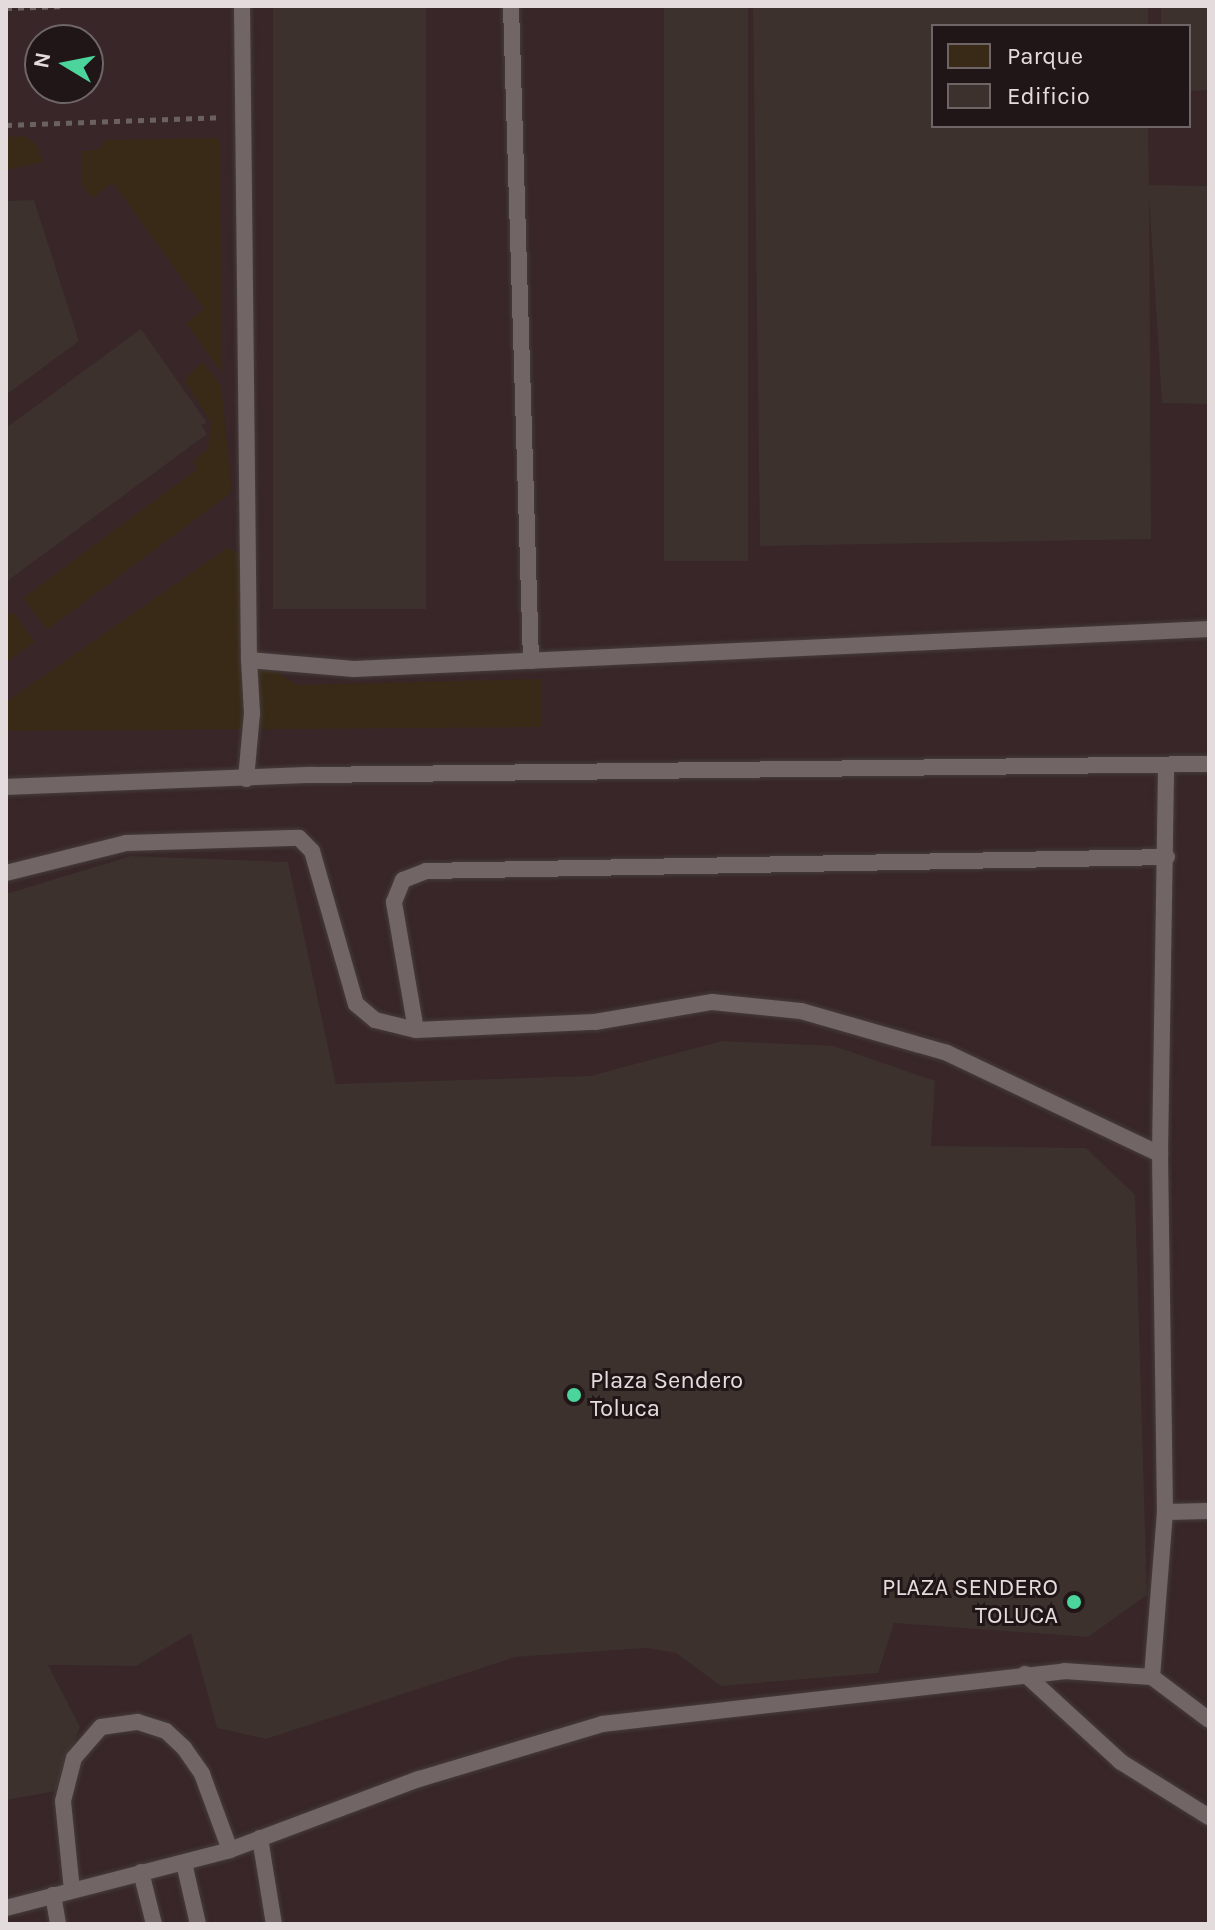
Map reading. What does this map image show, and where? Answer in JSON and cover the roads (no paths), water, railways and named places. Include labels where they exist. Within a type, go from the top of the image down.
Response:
[{"type":"lane","points":[[242,6],[252,713],[246,779]]},
{"type":"lane","points":[[511,6],[531,661]]},
{"type":"lane","points":[[249,660],[339,669],[1209,629]]},
{"type":"lane","points":[[6,787],[246,779],[1209,764]]},
{"type":"lane","points":[[1152,1677],[1165,1512],[1160,1154],[1167,857],[1166,765]]},
{"type":"lane","points":[[6,873],[126,843],[299,838],[312,851],[356,1004],[375,1020],[416,1030],[595,1022],[712,1002],[801,1011],[947,1053],[1160,1154]]},
{"type":"lane","points":[[416,1030],[394,902],[403,880],[426,871],[1167,857]]},
{"type":"lane","points":[[1165,1512],[1209,1511]]},
{"type":"lane","points":[[1025,1674],[1121,1762],[1209,1817]]},
{"type":"lane","points":[[8,1924],[6,1908],[230,1850],[419,1779],[602,1724],[1025,1674],[1152,1677],[1209,1720]]},
{"type":"lane","points":[[72,1890],[63,1801],[74,1758],[101,1727],[138,1722],[166,1731],[184,1748],[202,1774],[230,1850]]},
{"type":"lane","points":[[260,1838],[274,1924]]},
{"type":"lane","points":[[184,1863],[198,1924]]},
{"type":"lane","points":[[141,1872],[154,1924]]},
{"type":"lane","points":[[53,1895],[58,1924]]},
{"type":"place","name":"Plaza Sendero Toluca","points":[[574,1395]]},
{"type":"place","name":"PLAZA SENDERO TOLUCA","points":[[1074,1602]]}]
